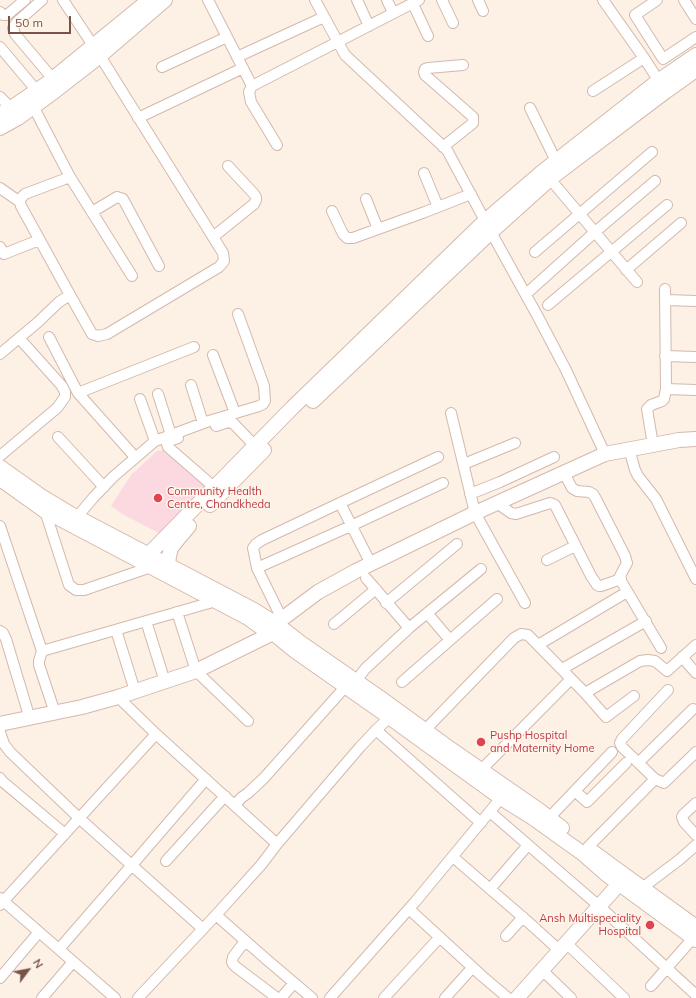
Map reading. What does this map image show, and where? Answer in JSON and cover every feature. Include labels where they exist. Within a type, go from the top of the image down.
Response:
[{"type":"street","points":[[0,12],[3,15],[7,15],[25,0]]},
{"type":"street","points":[[42,0],[17,22],[13,28],[15,34],[53,79]]},
{"type":"street","points":[[0,188],[20,202],[39,240],[92,334],[98,336],[107,334],[219,267],[224,261],[223,253],[97,51],[63,0]]},
{"type":"street","points":[[0,128],[18,118],[55,91],[149,0]]},
{"type":"street","points":[[0,97],[5,111],[97,51],[165,0]]},
{"type":"street","points":[[208,0],[252,86]]},
{"type":"street","points":[[315,0],[345,55],[447,150],[566,370],[605,454]]},
{"type":"street","points":[[357,0],[369,26]]},
{"type":"street","points":[[387,0],[393,13]]},
{"type":"street","points":[[442,0],[453,23]]},
{"type":"street","points":[[478,0],[483,11]]},
{"type":"street","points":[[604,0],[662,86]]},
{"type":"street","points":[[657,0],[635,15],[663,59],[696,37]]},
{"type":"street","points":[[684,0],[696,19]]},
{"type":"street","points":[[277,145],[251,102],[249,92],[252,86],[416,2],[428,36]]},
{"type":"street","points":[[237,57],[324,17]]},
{"type":"street","points":[[162,67],[227,37]]},
{"type":"street","points":[[1,51],[37,91]]},
{"type":"street","points":[[168,565],[171,548],[192,523],[488,226],[563,169],[662,86],[696,55]]},
{"type":"street","points":[[593,91],[644,58]]},
{"type":"street","points":[[443,147],[473,123],[474,117],[425,75],[424,72],[425,69],[428,68],[463,65]]},
{"type":"street","points":[[138,118],[243,68]]},
{"type":"street","points":[[45,511],[69,585],[76,590],[84,590],[150,561],[214,487],[292,408],[556,161],[662,86],[696,70]]},
{"type":"street","points":[[33,106],[70,177],[132,276]]},
{"type":"street","points":[[530,108],[556,161]]},
{"type":"street","points":[[535,252],[652,152]]},
{"type":"street","points":[[213,237],[254,204],[256,200],[256,197],[228,166]]},
{"type":"street","points":[[424,173],[438,207]]},
{"type":"street","points":[[20,202],[21,198],[25,194],[70,177]]},
{"type":"street","points":[[550,179],[637,282]]},
{"type":"street","points":[[526,294],[655,180]]},
{"type":"street","points":[[332,211],[342,234],[347,238],[353,238],[471,194]]},
{"type":"street","points":[[92,212],[117,197],[123,199],[159,266]]},
{"type":"street","points":[[366,199],[378,229]]},
{"type":"street","points":[[548,305],[667,204]]},
{"type":"street","points":[[626,270],[681,223]]},
{"type":"street","points":[[1,252],[39,240]]},
{"type":"street","points":[[653,445],[647,409],[651,405],[664,399],[666,389],[665,289]]},
{"type":"street","points":[[0,354],[37,323],[59,302],[70,295]]},
{"type":"street","points":[[666,300],[696,301]]},
{"type":"street","points":[[77,517],[104,487],[155,441],[203,423],[259,406],[264,401],[264,386],[238,314]]},
{"type":"street","points":[[49,337],[78,393],[135,458]]},
{"type":"street","points":[[17,339],[38,367]]},
{"type":"street","points":[[0,456],[57,408],[64,398],[65,392],[62,386],[17,339]]},
{"type":"street","points":[[78,393],[194,347]]},
{"type":"street","points":[[213,355],[235,413]]},
{"type":"street","points":[[666,356],[696,357]]},
{"type":"street","points":[[191,384],[203,423]]},
{"type":"street","points":[[666,389],[696,390]]},
{"type":"street","points":[[158,394],[171,435]]},
{"type":"street","points":[[140,399],[155,441]]},
{"type":"street","points":[[451,413],[475,513],[524,603]]},
{"type":"street","points":[[214,487],[168,447],[169,441],[228,422],[233,423],[255,446]]},
{"type":"street","points":[[58,437],[104,487]]},
{"type":"street","points":[[0,724],[82,708],[196,671],[278,626],[318,592],[475,513],[605,454],[653,445],[696,440]]},
{"type":"street","points":[[464,464],[514,443]]},
{"type":"street","points":[[629,449],[638,476],[656,499],[696,579]]},
{"type":"street","points":[[438,457],[256,544],[253,548],[257,568],[278,626],[295,651],[351,684],[393,714],[501,798],[533,818],[582,853],[606,874],[642,888],[695,935]]},
{"type":"street","points":[[470,494],[554,457]]},
{"type":"street","points":[[0,467],[41,496],[216,601],[248,618],[262,628],[278,626]]},
{"type":"street","points":[[564,472],[572,488],[577,491],[589,492],[593,494],[596,499],[627,562],[620,576],[621,579],[627,592],[661,648]]},
{"type":"street","points":[[0,479],[45,511],[150,561],[168,565],[254,610],[278,626]]},
{"type":"street","points":[[257,568],[443,483]]},
{"type":"street","points":[[340,503],[371,564]]},
{"type":"street","points":[[497,503],[511,513],[516,514],[550,503],[555,505],[596,585],[601,586],[621,579]]},
{"type":"street","points":[[0,526],[42,651],[38,665],[55,713]]},
{"type":"street","points":[[386,603],[457,544]]},
{"type":"street","points":[[547,560],[575,546]]},
{"type":"street","points":[[235,805],[264,778],[365,670],[409,628],[481,569]]},
{"type":"street","points":[[366,578],[409,628]]},
{"type":"street","points":[[334,624],[376,589]]},
{"type":"street","points":[[538,645],[627,592]]},
{"type":"street","points":[[402,682],[497,598]]},
{"type":"street","points":[[42,651],[216,601]]},
{"type":"street","points":[[177,612],[196,671],[248,721]]},
{"type":"street","points":[[427,613],[450,640]]},
{"type":"street","points":[[146,621],[165,682]]},
{"type":"street","points":[[562,669],[646,621]]},
{"type":"street","points":[[116,630],[135,691]]},
{"type":"street","points":[[0,631],[6,639],[30,719]]},
{"type":"street","points":[[425,730],[514,638],[521,634],[528,635],[585,693],[606,717],[634,696]]},
{"type":"street","points":[[585,693],[640,661],[655,661],[667,671],[696,645]]},
{"type":"street","points":[[682,657],[696,673]]},
{"type":"street","points":[[481,770],[571,679]]},
{"type":"street","points":[[668,690],[622,739],[620,743],[622,747],[655,779],[664,782],[696,752]]},
{"type":"street","points":[[118,697],[156,734],[277,844]]},
{"type":"street","points":[[638,762],[693,709]]},
{"type":"street","points":[[393,714],[425,730],[516,793],[588,847],[622,880],[695,935]]},
{"type":"street","points":[[138,998],[261,865],[277,844],[376,730],[393,714]]},
{"type":"street","points":[[376,730],[481,822]]},
{"type":"street","points":[[0,732],[2,747],[10,752],[79,818],[203,929]]},
{"type":"street","points":[[115,998],[1,901],[65,834],[156,734]]},
{"type":"street","points":[[549,818],[612,752]]},
{"type":"street","points":[[575,791],[588,802],[626,763]]},
{"type":"street","points":[[0,778],[65,834]]},
{"type":"street","points":[[58,949],[206,779]]},
{"type":"street","points":[[588,847],[655,779]]},
{"type":"street","points":[[166,861],[225,796]]},
{"type":"street","points":[[330,998],[409,909],[501,798]]},
{"type":"street","points":[[696,803],[682,817],[684,822],[696,835]]},
{"type":"street","points":[[490,812],[598,906],[696,995]]},
{"type":"street","points":[[490,889],[528,845]]},
{"type":"street","points":[[642,888],[679,860],[694,851]]},
{"type":"street","points":[[453,857],[522,917],[563,947],[624,998]]},
{"type":"street","points":[[409,909],[472,968],[515,998],[563,947],[622,880]]},
{"type":"street","points":[[216,915],[312,998]]},
{"type":"street","points":[[506,936],[522,917]]},
{"type":"street","points":[[0,978],[39,932]]},
{"type":"street","points":[[651,986],[695,935]]},
{"type":"street","points":[[384,998],[440,937]]},
{"type":"street","points":[[245,941],[232,957],[233,964],[277,998]]},
{"type":"street","points":[[42,998],[73,962]]},
{"type":"street","points":[[446,998],[472,968]]},
{"type":"street","points":[[542,970],[571,998]]},
{"type":"street","points":[[281,998],[294,983]]},
{"type":"shaded area","name":"Community Health Centre, Chandkheda","points":[[177,448],[208,490],[159,533],[124,515],[111,506],[131,475],[157,451]]},
{"type":"place","name":"Community Health Centre, Chandkheda","points":[[158,498]]},
{"type":"place","name":"Pushp Hospital and Maternity Home","points":[[481,742]]},
{"type":"place","name":"Ansh Multispeciality Hospital","points":[[650,925]]}]
